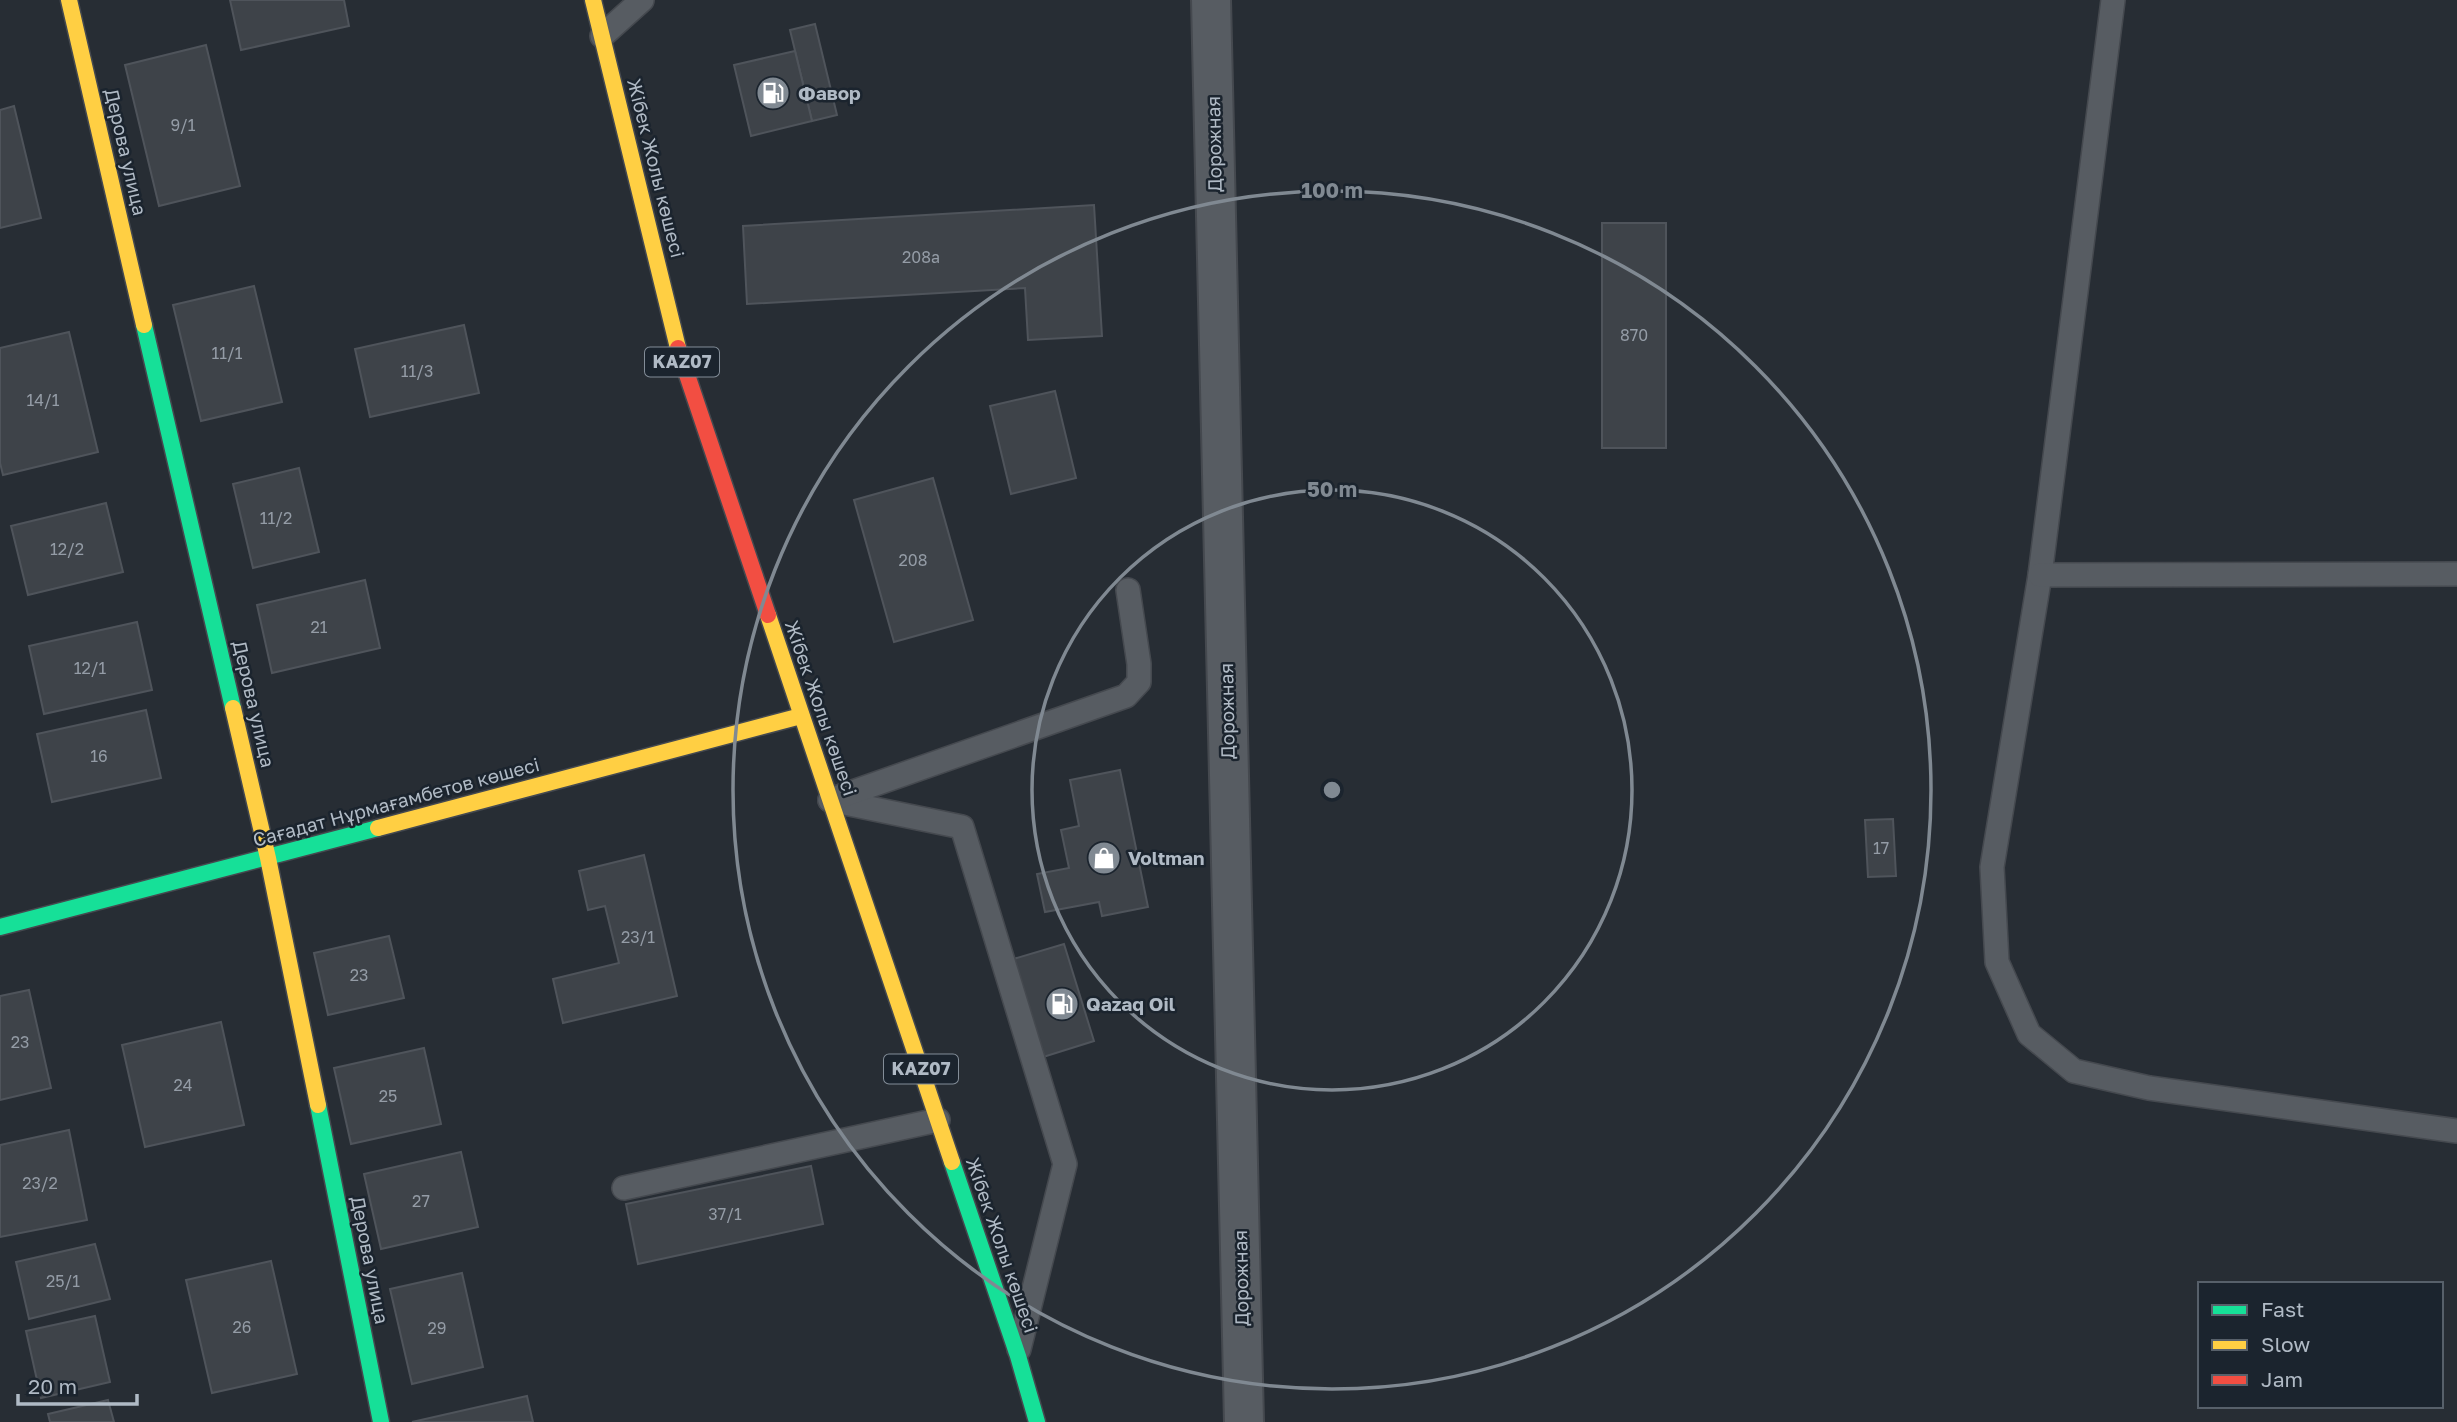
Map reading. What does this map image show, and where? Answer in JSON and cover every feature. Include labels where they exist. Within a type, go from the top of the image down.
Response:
[{"type":"main road","name":"Дерова улица","points":[[69,0],[268,858],[381,1422]]},
{"type":"main road","name":"Жібек Жолы көшесі","points":[[593,0],[681,359],[1037,1422]]},
{"type":"main road","name":"Сағадат Нұрмағамбетов көшесі","points":[[0,927],[801,716]]},
{"type":"street","name":"Дорожная","points":[[1211,0],[1244,1422]]},
{"type":"lane","points":[[601,36],[642,0]]},
{"type":"lane","points":[[2113,0],[2040,575],[1992,867],[1997,962],[2029,1034],[2074,1071],[2136,1086],[2457,1131]]},
{"type":"lane","points":[[2040,575],[2457,574]]},
{"type":"lane","points":[[830,800],[1126,696],[1139,682],[1139,664],[1128,590]]},
{"type":"lane","points":[[830,800],[962,827],[1065,1164],[1017,1356]]},
{"type":"lane","points":[[624,1188],[938,1120]]},
{"type":"building","points":[[230,0],[344,0],[349,26],[241,50]]},
{"type":"building","points":[[815,24],[837,115],[812,121],[790,30]]},
{"type":"building","points":[[206,45],[240,186],[159,206],[125,65]]},
{"type":"building","points":[[795,51],[812,121],[751,136],[734,65]]},
{"type":"building","points":[[14,106],[41,218],[0,228],[0,110]]},
{"type":"building","points":[[1094,205],[1102,336],[1028,340],[1025,288],[747,304],[743,226]]},
{"type":"building","points":[[1602,223],[1666,223],[1666,448],[1602,448]]},
{"type":"building","points":[[254,286],[282,402],[201,421],[173,305]]},
{"type":"building","points":[[464,325],[479,393],[370,417],[355,349]]},
{"type":"building","points":[[69,332],[98,452],[3,475],[0,463],[0,348]]},
{"type":"building","points":[[1055,391],[1076,478],[1011,494],[990,406]]},
{"type":"building","points":[[299,468],[319,552],[253,568],[233,484]]},
{"type":"building","points":[[933,478],[973,620],[894,642],[854,500]]},
{"type":"building","points":[[106,503],[123,572],[28,595],[11,526]]},
{"type":"building","points":[[365,580],[380,648],[272,673],[257,605]]},
{"type":"building","points":[[137,622],[152,690],[44,714],[29,646]]},
{"type":"building","points":[[146,710],[161,778],[52,802],[37,734]]},
{"type":"building","points":[[1120,770],[1148,907],[1102,916],[1099,902],[1045,912],[1037,874],[1069,868],[1061,830],[1079,826],[1070,780]]},
{"type":"building","points":[[1893,819],[1896,876],[1868,877],[1865,820]]},
{"type":"building","points":[[644,855],[677,996],[563,1023],[553,979],[619,963],[605,906],[588,910],[579,871]]},
{"type":"building","points":[[389,936],[404,998],[328,1015],[314,953]]},
{"type":"building","points":[[1064,944],[1094,1041],[1040,1058],[1010,960]]},
{"type":"building","points":[[29,990],[51,1088],[0,1100],[0,996]]},
{"type":"building","points":[[221,1022],[244,1125],[145,1147],[122,1045]]},
{"type":"building","points":[[424,1048],[441,1124],[351,1144],[334,1068]]},
{"type":"building","points":[[69,1130],[87,1220],[0,1237],[0,1145]]},
{"type":"building","points":[[461,1152],[478,1227],[381,1249],[364,1174]]},
{"type":"building","points":[[811,1166],[823,1224],[638,1264],[626,1204]]},
{"type":"building","points":[[95,1244],[110,1299],[29,1319],[16,1262]]},
{"type":"building","points":[[271,1261],[297,1374],[212,1393],[186,1280]]},
{"type":"building","points":[[462,1273],[483,1367],[412,1384],[390,1289]]},
{"type":"building","points":[[95,1316],[110,1382],[41,1398],[26,1331]]},
{"type":"building","points":[[527,1396],[533,1422],[412,1422]]},
{"type":"building","points":[[108,1400],[114,1422],[50,1422],[48,1414]]},
{"type":"traffic: fast","points":[[144,325],[233,708]]},
{"type":"traffic: fast","points":[[0,927],[378,828]]},
{"type":"traffic: fast","points":[[318,1105],[381,1422]]},
{"type":"traffic: fast","points":[[952,1162],[1018,1356],[1037,1422]]},
{"type":"traffic: slow","points":[[69,0],[144,325]]},
{"type":"traffic: slow","points":[[593,0],[678,348]]},
{"type":"traffic: slow","points":[[768,615],[952,1162]]},
{"type":"traffic: slow","points":[[233,708],[268,858],[318,1105]]},
{"type":"traffic: slow","points":[[378,828],[801,716]]},
{"type":"traffic: jam","points":[[678,348],[768,615]]},
{"type":"place","name":"Фавор","points":[[773,93]]},
{"type":"place","name":"Voltman","points":[[1104,858]]},
{"type":"place","name":"Qazaq Oil","points":[[1062,1004]]}]
